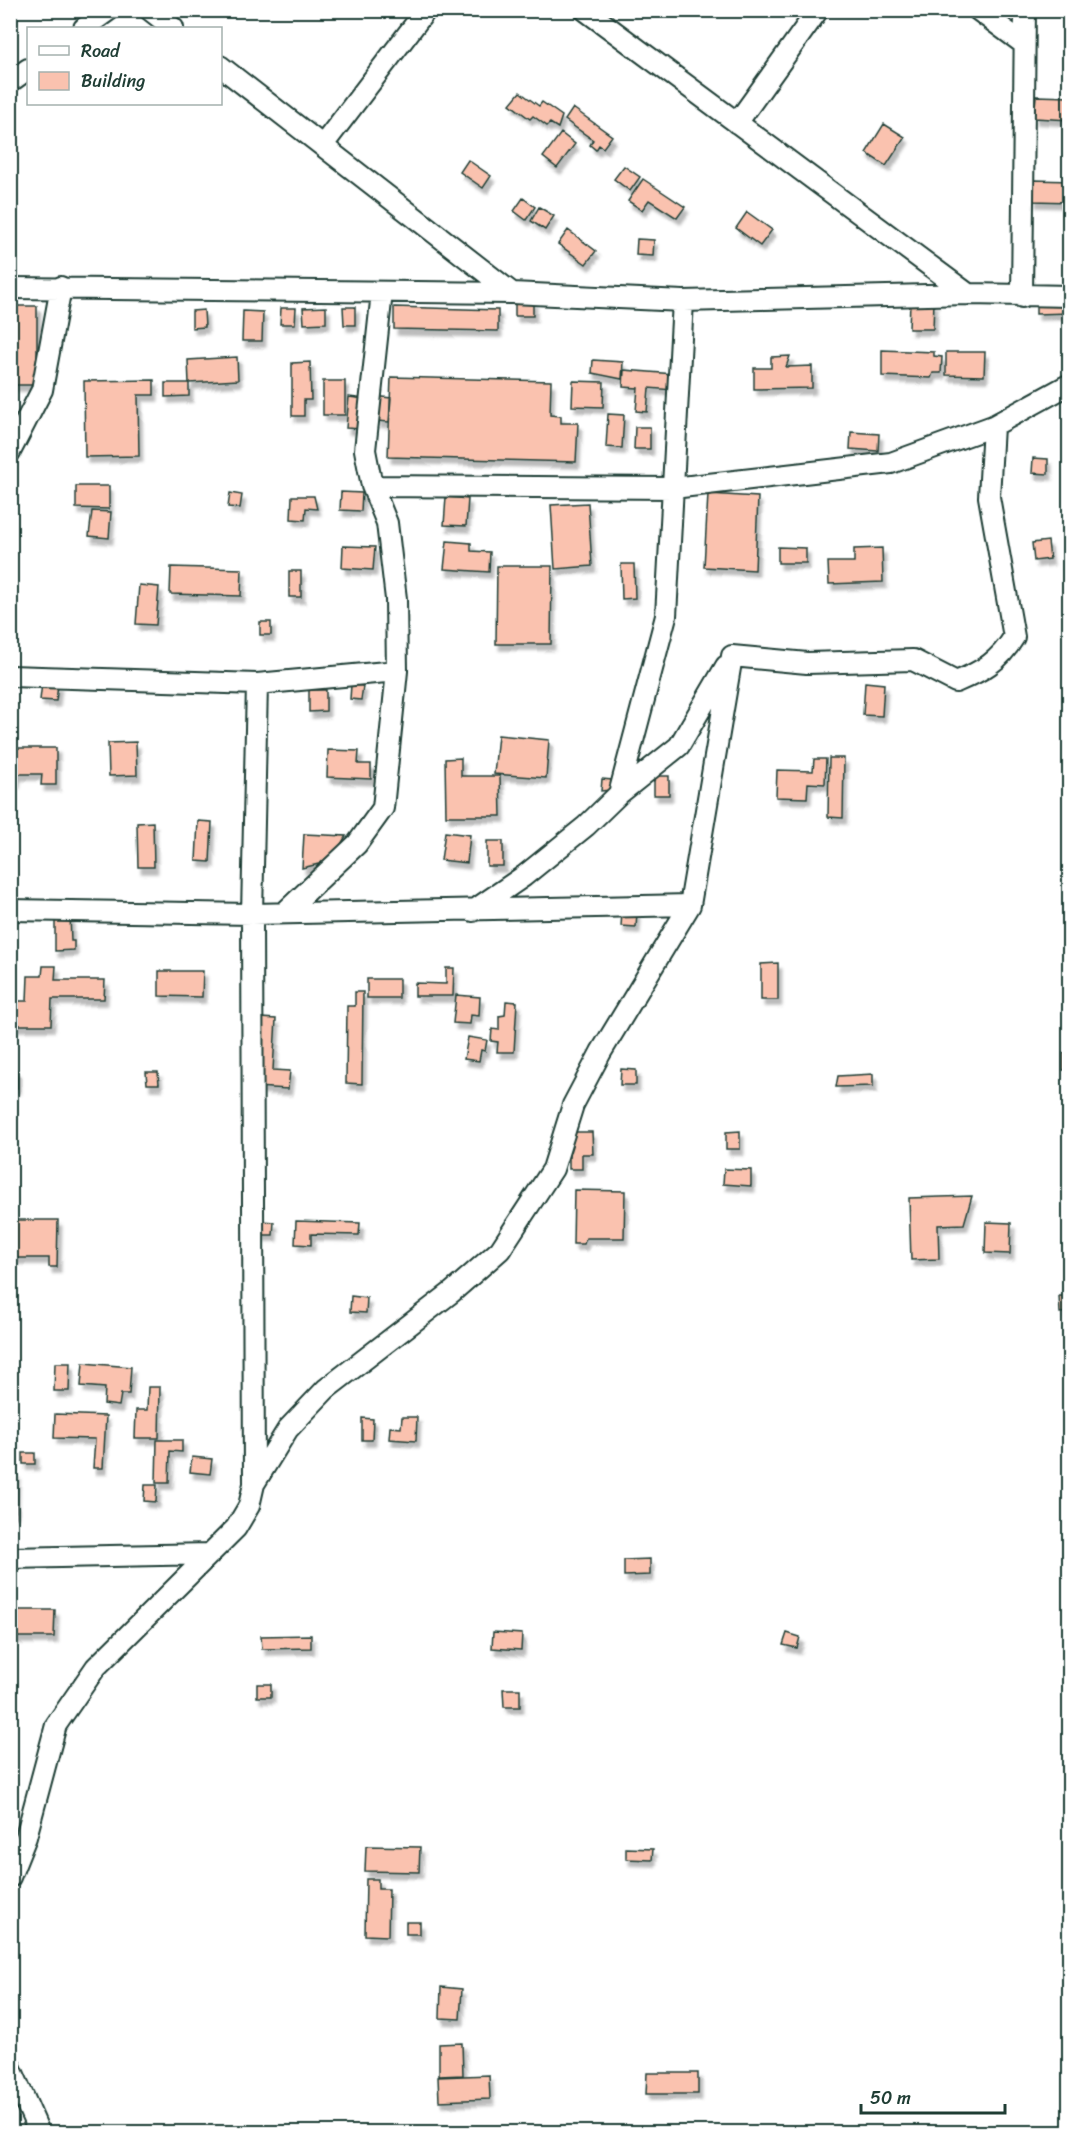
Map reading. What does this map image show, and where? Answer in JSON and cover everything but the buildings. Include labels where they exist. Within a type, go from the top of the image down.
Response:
[{"type":"street","points":[[85,27],[109,10]]},
{"type":"street","points":[[150,10],[172,27]]},
{"type":"street","points":[[323,145],[426,10]]},
{"type":"street","points":[[585,10],[968,294]]},
{"type":"street","points":[[737,123],[818,10]]},
{"type":"street","points":[[978,10],[1024,44]]},
{"type":"street","points":[[1022,297],[1025,10]]},
{"type":"street","points":[[222,68],[512,293]]},
{"type":"street","points":[[10,82],[27,70]]},
{"type":"street","points":[[10,288],[61,286],[512,293],[683,301],[968,294],[1022,297],[1070,296]]},
{"type":"street","points":[[10,452],[42,390],[61,286]]},
{"type":"street","points":[[284,913],[357,843],[383,808],[397,671],[396,599],[387,523],[372,486],[365,450],[382,292]]},
{"type":"street","points":[[620,794],[666,616],[683,301]]},
{"type":"street","points":[[372,486],[673,488],[891,463],[993,426],[1070,384]]},
{"type":"street","points":[[732,656],[807,663],[913,660],[956,682],[986,669],[1006,651],[1014,637],[989,496],[993,426]]},
{"type":"street","points":[[473,911],[542,862],[679,746],[732,656]]},
{"type":"street","points":[[254,1484],[288,1428],[326,1389],[452,1292],[501,1250],[553,1169],[573,1104],[601,1052],[690,905],[732,656]]},
{"type":"street","points":[[10,676],[257,684],[397,671]]},
{"type":"street","points":[[10,1877],[26,1837],[56,1725],[96,1667],[176,1585],[236,1528],[249,1506],[254,1484],[252,914],[257,684]]},
{"type":"street","points":[[10,910],[252,914],[690,905]]},
{"type":"street","points":[[10,1558],[210,1554]]},
{"type":"street","points":[[10,2067],[39,2133]]}]
